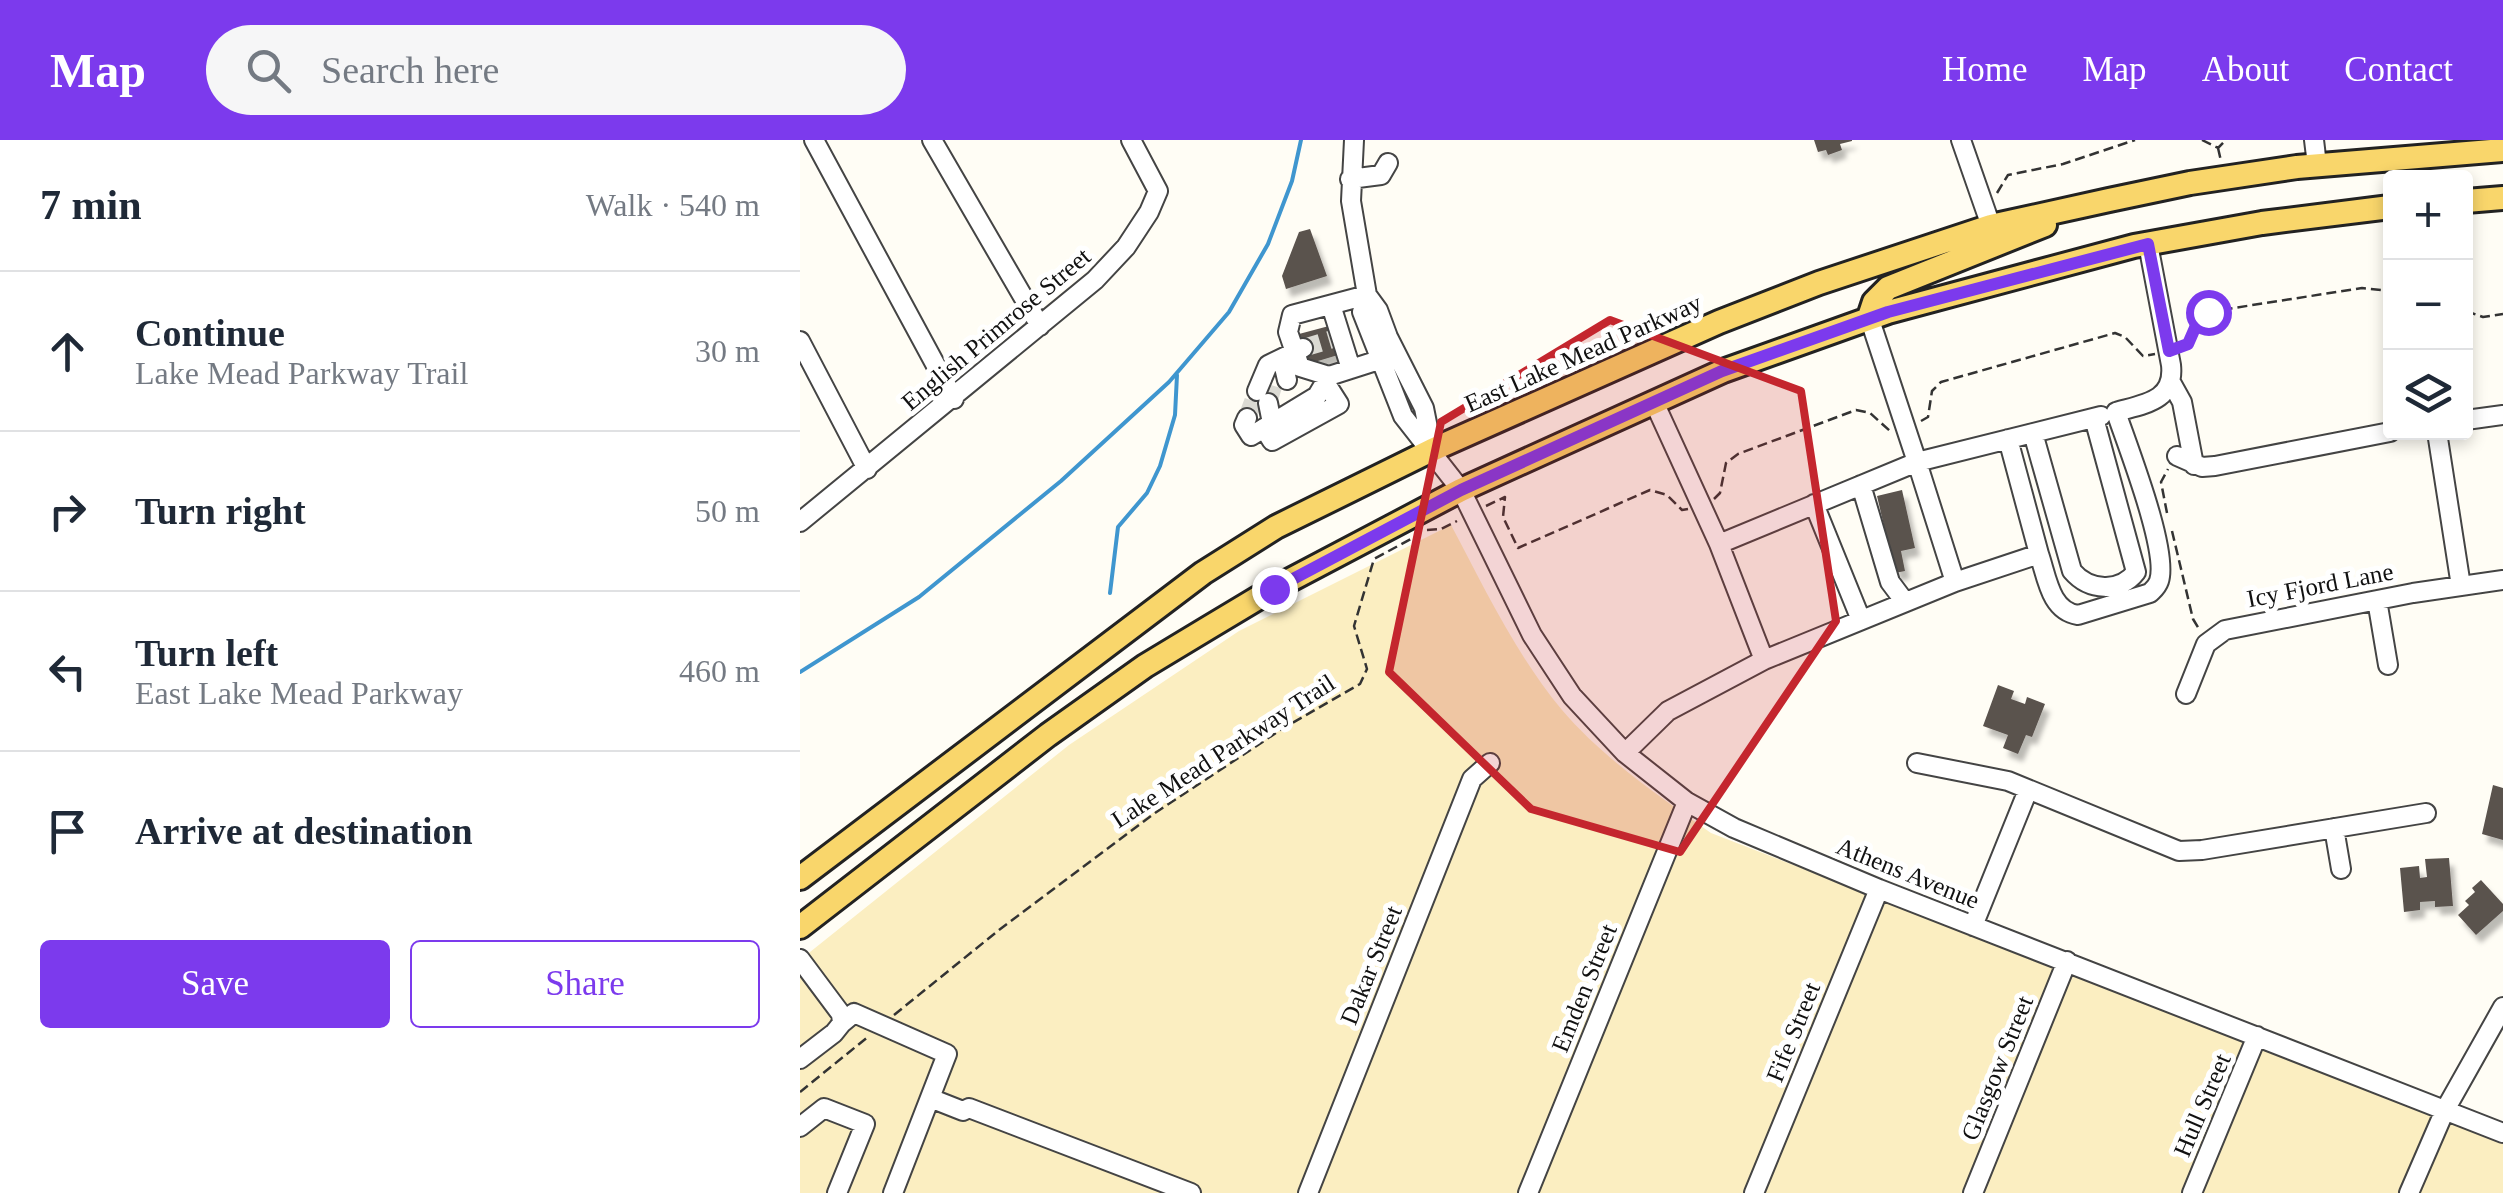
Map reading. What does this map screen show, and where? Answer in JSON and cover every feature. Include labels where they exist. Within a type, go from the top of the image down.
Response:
[{"type":"main road","name":"East Lake Mead Parkway","points":[[800,878],[1203,573],[1276,526],[1432,450],[1718,322],[1819,283],[1992,226],[2109,200],[2202,180],[2317,165],[2503,150]]},
{"type":"main road","points":[[2473,200],[2503,198]]},
{"type":"main road","points":[[1869,317],[1874,302],[1888,288],[2109,200]]},
{"type":"main road","points":[[800,927],[1048,734],[1145,666],[1274,589],[1461,490],[1722,371],[1869,317],[2148,244],[2383,209]]},
{"type":"street","points":[[814,140],[954,399]]},
{"type":"street","points":[[932,140],[1040,326]]},
{"type":"street","name":"English Primrose Street","points":[[800,522],[954,399],[1114,262],[1156,198],[1156,184],[1131,140]]},
{"type":"street","points":[[1354,140],[1350,178],[1367,295],[1378,310],[1424,408],[1432,450]]},
{"type":"street","points":[[1961,140],[1992,226]]},
{"type":"street","points":[[2314,140],[2317,165]]},
{"type":"street","points":[[1350,178],[1380,175],[1388,162]]},
{"type":"street","points":[[2148,244],[2172,384],[2182,402],[2186,460],[2215,466],[2383,433]]},
{"type":"street","points":[[1274,393],[1292,316],[1367,295]]},
{"type":"street","name":"Athens Avenue","points":[[1367,295],[1362,312],[1403,416],[1461,490],[1522,621],[1572,696],[1624,753],[1687,802],[1734,828],[1880,889],[2503,1133]]},
{"type":"street","points":[[1331,305],[1337,337],[1351,369]]},
{"type":"street","points":[[1869,317],[1955,582]]},
{"type":"street","points":[[800,342],[868,469]]},
{"type":"street","points":[[1274,393],[1316,396],[1327,379],[1378,360]]},
{"type":"street","points":[[1274,393],[1300,366],[1327,379]]},
{"type":"street","points":[[1720,544],[1918,462],[2116,412],[2164,396],[2172,384]]},
{"type":"street","points":[[1654,402],[1720,544],[1764,660]]},
{"type":"street","points":[[2008,439],[2057,605],[2078,615],[2150,593],[2159,582],[2160,558],[2116,412]]},
{"type":"street","points":[[2473,419],[2503,415]]},
{"type":"street","points":[[2033,433],[2072,571],[2086,584],[2124,584],[2136,572],[2094,418]]},
{"type":"street","points":[[2438,440],[2461,586]]},
{"type":"street","points":[[1861,485],[1890,582],[1905,602]]},
{"type":"street","points":[[1814,504],[1861,620]]},
{"type":"street","points":[[1624,753],[1668,712],[1764,660],[1955,582],[2040,554]]},
{"type":"street","name":"Icy Fjord Lane","points":[[2206,644],[2225,630],[2503,580]]},
{"type":"street","points":[[2377,600],[2388,664]]},
{"type":"street","points":[[2186,694],[2206,644]]},
{"type":"street","name":"Dakar Street","points":[[1308,1193],[1472,779],[1490,762]]},
{"type":"street","points":[[1917,763],[1986,775],[2180,851],[2426,813]]},
{"type":"street","points":[[1973,926],[2028,790]]},
{"type":"street","name":"Emden Street","points":[[1528,1193],[1687,802]]},
{"type":"street","points":[[2334,828],[2341,868]]},
{"type":"street","name":"Fife Street","points":[[1754,1193],[1880,889]]},
{"type":"street","points":[[800,960],[841,1014],[842,1022]]},
{"type":"street","name":"Glasgow Street","points":[[1973,1193],[2067,961]]},
{"type":"street","points":[[2410,1193],[2445,1110],[2503,1007]]},
{"type":"street","points":[[800,1059],[854,1014],[947,1054],[892,1193]]},
{"type":"street","name":"Hull Street","points":[[2192,1193],[2257,1036]]},
{"type":"street","points":[[930,1098],[962,1111],[969,1108],[1191,1193]]},
{"type":"street","points":[[800,1127],[824,1108],[865,1124],[837,1193]]},
{"type":"path","points":[[1982,199],[1996,194],[2008,175],[2063,164],[2135,140]]},
{"type":"path","points":[[2202,140],[2218,148],[2226,140]]},
{"type":"path","points":[[1701,504],[1719,496],[1726,463],[1738,454],[1856,410],[1870,413],[1888,430],[1906,426],[1928,417],[1932,392],[1941,382],[2116,334],[2125,336],[2144,356],[2169,351],[2188,344],[2198,321],[2208,312],[2362,288],[2383,292]]},
{"type":"path","points":[[2473,313],[2483,317],[2503,314]]},
{"type":"path","points":[[2186,460],[2163,476],[2161,488],[2193,619],[2206,644]]},
{"type":"path","name":"Lake Mead Parkway Trail","points":[[800,1092],[1014,918],[1155,812],[1282,729],[1360,684],[1366,669],[1354,626],[1374,559],[1425,531],[1442,529],[1505,497],[1503,517],[1518,548],[1643,491],[1662,492],[1683,510],[1701,504]]},
{"type":"highlighted area","points":[[1610,320],[1801,391],[1836,621],[1680,852],[1531,809],[1389,672],[1441,422]]},
{"type":"sand","points":[[1451,525],[1515,644],[1562,710],[1614,761],[1711,833],[2503,1141],[2503,1193],[800,1193],[800,960],[1069,745],[1239,631]]},
{"type":"building","points":[[1814,140],[1852,141],[1840,144],[1842,150],[1828,155],[1826,150],[1818,152]]},
{"type":"building","points":[[1310,229],[1327,276],[1286,289],[1282,276],[1299,232]]},
{"type":"building","points":[[1329,326],[1338,355],[1308,364],[1299,334]]},
{"type":"building","points":[[1902,490],[1915,548],[1901,551],[1905,571],[1895,573],[1877,496]]},
{"type":"building","points":[[1998,685],[2014,691],[2011,699],[2025,704],[2027,697],[2045,704],[2032,737],[2026,735],[2018,754],[2003,748],[2008,735],[1983,726]]},
{"type":"building","points":[[2493,785],[2503,788],[2503,840],[2482,834]]},
{"type":"building","points":[[2449,858],[2453,906],[2435,907],[2435,901],[2420,902],[2420,910],[2404,912],[2400,868],[2419,866],[2420,878],[2427,877],[2425,859]]},
{"type":"building","points":[[2481,880],[2503,904],[2503,911],[2476,935],[2458,915],[2469,905],[2465,901]]},
{"type":"waterway","points":[[800,672],[919,597],[1061,481],[1169,382],[1229,312],[1268,244],[1292,181],[1301,140]]},
{"type":"waterway","points":[[1110,593],[1118,527],[1147,493],[1160,466],[1175,415],[1177,375]]},
{"type":"tunnel","points":[[1303,348],[1333,339]]},
{"type":"tunnel","points":[[1268,403],[1274,383]]},
{"type":"tunnel","points":[[1247,418],[1257,391]]},
{"type":"route","points":[[1274,589],[1461,490],[1722,371],[1888,312],[2148,244],[2169,351],[2188,344],[2198,321],[2208,312]]}]
